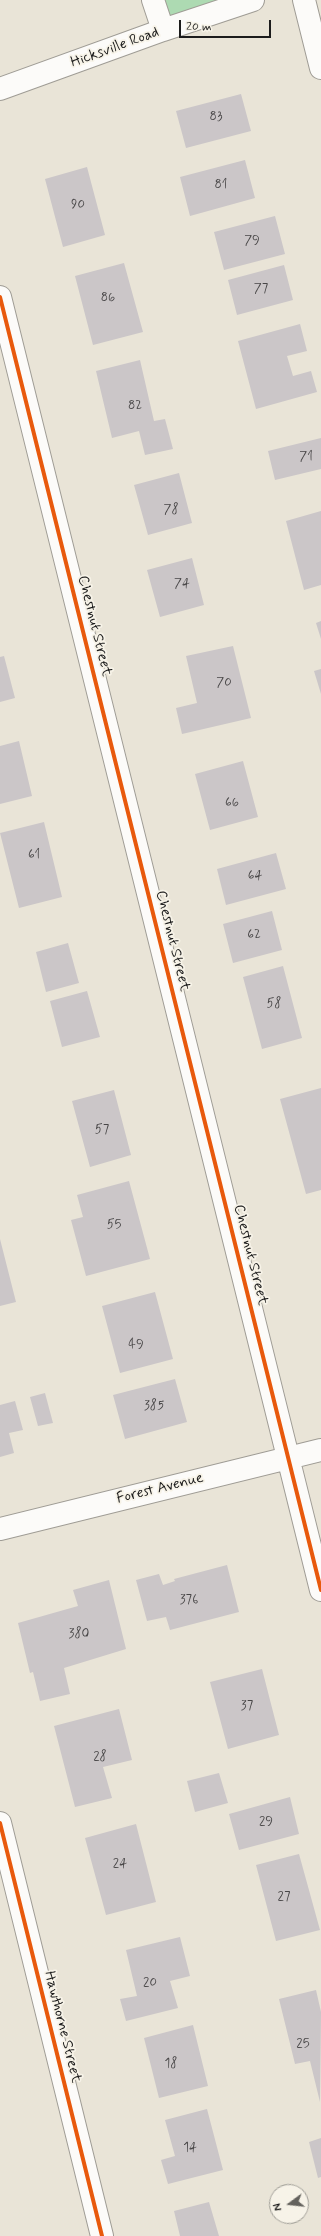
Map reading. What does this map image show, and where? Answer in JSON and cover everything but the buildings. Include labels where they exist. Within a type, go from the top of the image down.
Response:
[{"type":"street","points":[[153,0],[163,30]]},
{"type":"street","name":"Hicksville Road","points":[[0,89],[163,30],[253,0]]},
{"type":"street","points":[[304,0],[321,68]]},
{"type":"street","name":"Chestnut Street","points":[[0,297],[321,1590]]},
{"type":"street","name":"Forest Avenue","points":[[0,1529],[321,1450]]},
{"type":"street","name":"Hawthorne Street","points":[[0,1823],[102,2236]]},
{"type":"green space","points":[[159,0],[236,0],[167,22]]},
{"type":"cycle path","points":[[0,297],[321,1590]]},
{"type":"cycle path","points":[[0,1823],[102,2236]]}]
